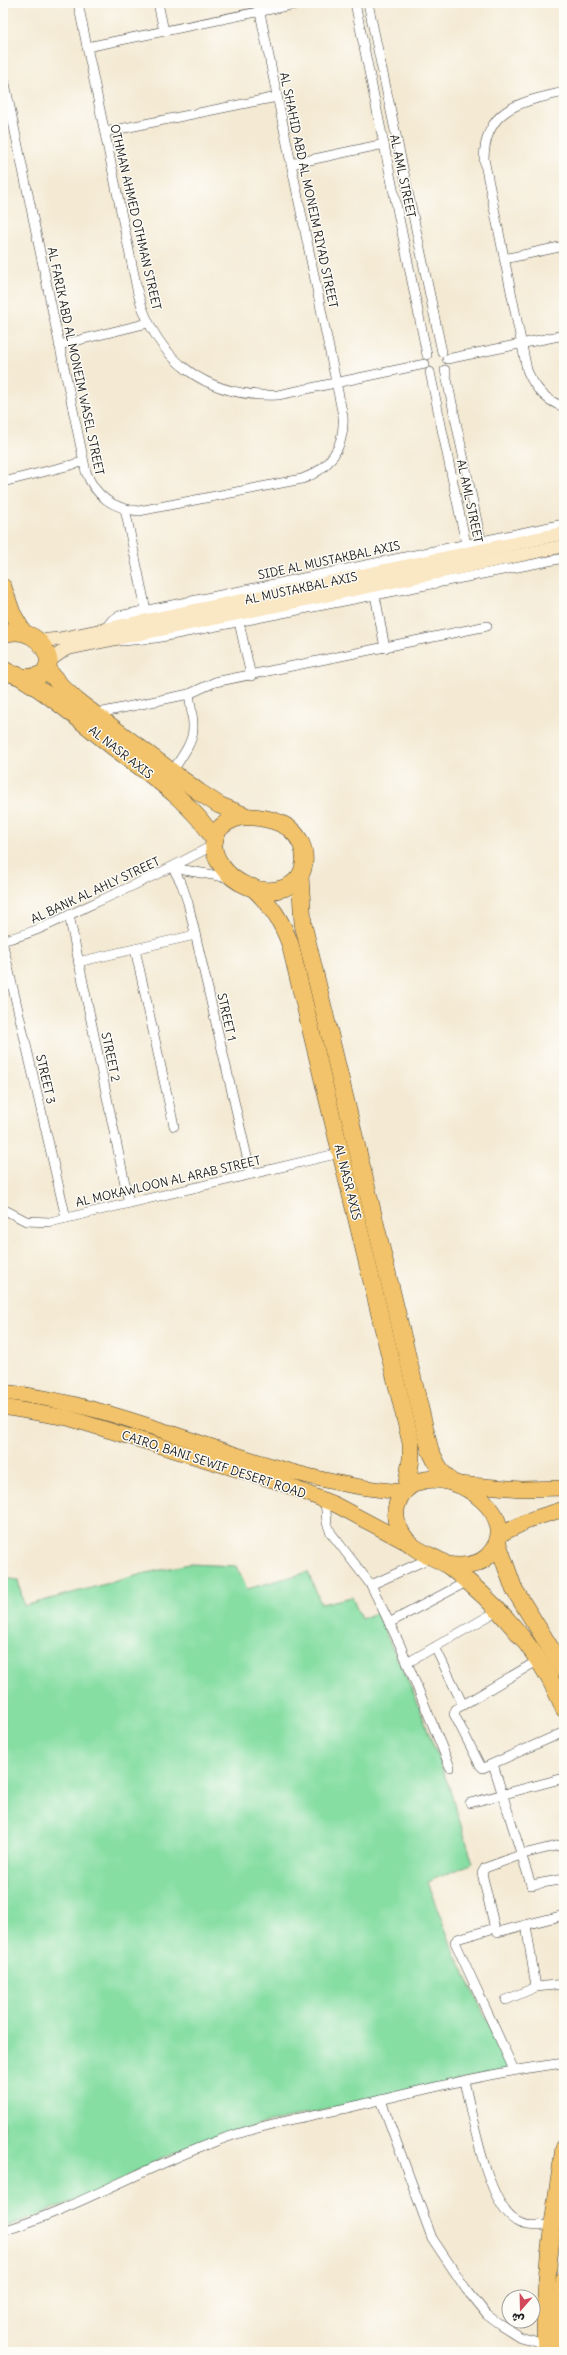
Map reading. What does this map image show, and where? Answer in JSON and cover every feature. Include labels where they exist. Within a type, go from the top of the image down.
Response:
[{"type":"highway","points":[[3,587],[6,607],[23,632],[38,640]]},
{"type":"highway","points":[[3,634],[23,632]]},
{"type":"highway","name":"AL NASR AXIS","points":[[38,640],[46,650],[48,665],[69,694],[209,799],[246,816]]},
{"type":"highway","points":[[7,671],[35,677],[48,665]]},
{"type":"highway","name":"AL NASR AXIS","points":[[7,671],[43,692],[180,798],[203,822],[215,842]]},
{"type":"highway","points":[[246,816],[283,825],[294,833],[301,844],[304,856],[300,876],[293,884],[278,890],[252,887],[233,878],[220,866],[216,855],[215,842],[220,829],[229,821],[246,816]]},
{"type":"highway","name":"AL NASR AXIS","points":[[300,876],[303,924],[430,1450],[440,1470],[454,1483]]},
{"type":"highway","name":"AL NASR AXIS","points":[[252,887],[273,910],[288,940],[411,1442],[411,1459],[405,1490]]},
{"type":"highway","points":[[498,1540],[485,1559],[473,1565],[462,1568],[447,1565],[430,1558],[415,1548],[401,1533],[397,1521],[398,1502],[405,1490],[425,1480],[454,1483],[469,1489],[480,1497],[496,1522],[498,1540],[507,1575],[528,1614],[564,1669]]},
{"type":"highway","points":[[447,1565],[468,1581],[499,1610],[513,1627],[553,1685],[564,1709]]},
{"type":"highway","points":[[513,1627],[514,1616],[521,1612],[528,1614]]},
{"type":"highway","points":[[551,2349],[553,2225],[560,2208],[564,2148]]},
{"type":"highway","points":[[551,2349],[563,2297],[564,2279]]},
{"type":"main road","name":"CAIRO, BANI SEWIF DESERT ROAD","points":[[3,1392],[75,1404],[127,1418],[260,1455],[339,1484],[405,1490]]},
{"type":"main road","name":"CAIRO, BANI SEWIF DESERT ROAD","points":[[3,1407],[68,1418],[279,1482],[325,1500],[377,1525],[415,1548]]},
{"type":"main road","points":[[454,1483],[520,1489],[564,1490]]},
{"type":"main road","points":[[498,1540],[532,1519],[564,1509]]},
{"type":"street","name":"OTHMAN AHMED OTHMAN STREET","points":[[78,3],[138,294],[148,323],[156,337],[176,361],[202,380],[231,391],[255,395],[278,395],[336,383],[428,368]]},
{"type":"street","points":[[158,3],[164,31]]},
{"type":"street","points":[[87,47],[164,31],[259,7],[302,3]]},
{"type":"street","name":"AL AML STREET","points":[[355,3],[427,355]]},
{"type":"street","name":"AL AML STREET","points":[[368,3],[445,356]]},
{"type":"street","name":"AL SHAHID ABD AL MONEIM RIYAD STREET","points":[[259,7],[336,383]]},
{"type":"street","name":"AL FARIK ABD AL MONEIM WASEL STREET","points":[[3,74],[84,462],[88,479],[96,490],[112,504],[125,509],[147,511],[311,476],[332,458],[341,442],[343,416],[336,383]]},
{"type":"street","points":[[564,92],[521,102],[512,107],[496,120],[486,138],[484,160],[527,370],[536,388],[552,401],[564,407]]},
{"type":"street","points":[[104,132],[277,97]]},
{"type":"street","points":[[291,164],[384,144]]},
{"type":"street","points":[[504,259],[564,246]]},
{"type":"street","points":[[59,345],[148,323]]},
{"type":"street","points":[[445,356],[445,370],[440,373],[428,368],[427,355],[432,351],[445,356],[522,344],[564,335]]},
{"type":"street","name":"AL AML STREET","points":[[428,368],[468,554]]},
{"type":"street","name":"AL AML STREET","points":[[445,370],[489,557]]},
{"type":"street","points":[[3,482],[84,462]]},
{"type":"street","points":[[125,509],[146,610]]},
{"type":"street","name":"SIDE AL MUSTAKBAL AXIS","points":[[224,621],[239,622],[375,595],[489,557],[564,524]]},
{"type":"street","name":"AL MUSTAKBAL AXIS","points":[[489,557],[564,533]]},
{"type":"street","name":"AL MUSTAKBAL AXIS","points":[[48,665],[66,649],[107,635],[468,554],[489,557],[564,546]]},
{"type":"street","name":"AL MUSTAKBAL AXIS","points":[[38,640],[107,635],[224,621],[468,554]]},
{"type":"street","name":"SIDE AL MUSTAKBAL AXIS","points":[[107,635],[116,616],[468,554],[489,557],[564,558]]},
{"type":"street","points":[[375,595],[385,648]]},
{"type":"street","points":[[239,622],[251,676]]},
{"type":"street","points":[[94,714],[189,694],[215,682],[251,676],[487,626]]},
{"type":"street","points":[[172,772],[191,743],[194,735],[189,694]]},
{"type":"street","name":"AL BANK AL AHLY STREET","points":[[3,940],[36,931],[172,868],[215,842]]},
{"type":"street","name":"AL BANK AL AHLY STREET","points":[[172,868],[233,878]]},
{"type":"street","name":"STREET 1","points":[[172,868],[185,894],[251,1174]]},
{"type":"street","name":"STREET 2","points":[[69,915],[129,1203]]},
{"type":"street","points":[[78,962],[195,935]]},
{"type":"street","name":"STREET 3","points":[[3,946],[66,1218]]},
{"type":"street","points":[[136,949],[174,1126]]},
{"type":"street","name":"AL MOKAWLOON AL ARAB STREET","points":[[3,1209],[18,1219],[34,1222],[50,1222],[340,1153]]},
{"type":"street","points":[[325,1500],[327,1523],[331,1533],[371,1585],[407,1664],[450,1767]]},
{"type":"street","points":[[371,1585],[430,1558]]},
{"type":"street","points":[[389,1623],[468,1581]]},
{"type":"street","points":[[407,1664],[499,1610]]},
{"type":"street","points":[[435,1647],[463,1705]]},
{"type":"street","points":[[537,1661],[463,1705],[454,1712],[480,1765],[483,1768],[564,1732]]},
{"type":"street","points":[[493,1764],[523,1854],[531,1885],[564,1879]]},
{"type":"street","points":[[470,1803],[564,1778]]},
{"type":"street","points":[[564,1844],[523,1854],[482,1871],[495,1928],[501,1932],[564,1915]]},
{"type":"street","points":[[526,1925],[536,1987]]},
{"type":"street","points":[[495,1928],[457,1939],[454,1942],[514,2070]]},
{"type":"street","points":[[506,2000],[536,1987],[564,1984]]},
{"type":"street","points":[[3,2231],[67,2208],[132,2177],[216,2141],[258,2129],[464,2081],[514,2070],[564,2063]]},
{"type":"street","points":[[464,2081],[479,2146],[501,2204],[508,2214],[517,2221],[528,2226],[553,2225]]},
{"type":"street","points":[[380,2100],[432,2238],[466,2289],[487,2316],[520,2337],[551,2349]]},
{"type":"green space","points":[[189,1564],[236,1566],[247,1589],[308,1572],[321,1604],[352,1597],[361,1619],[376,1613],[415,1696],[449,1787],[473,1863],[427,1882],[455,1954],[506,2059],[506,2070],[306,2114],[214,2137],[159,2160],[96,2193],[3,2228],[3,1578],[18,1580],[24,1606],[146,1573]]}]
